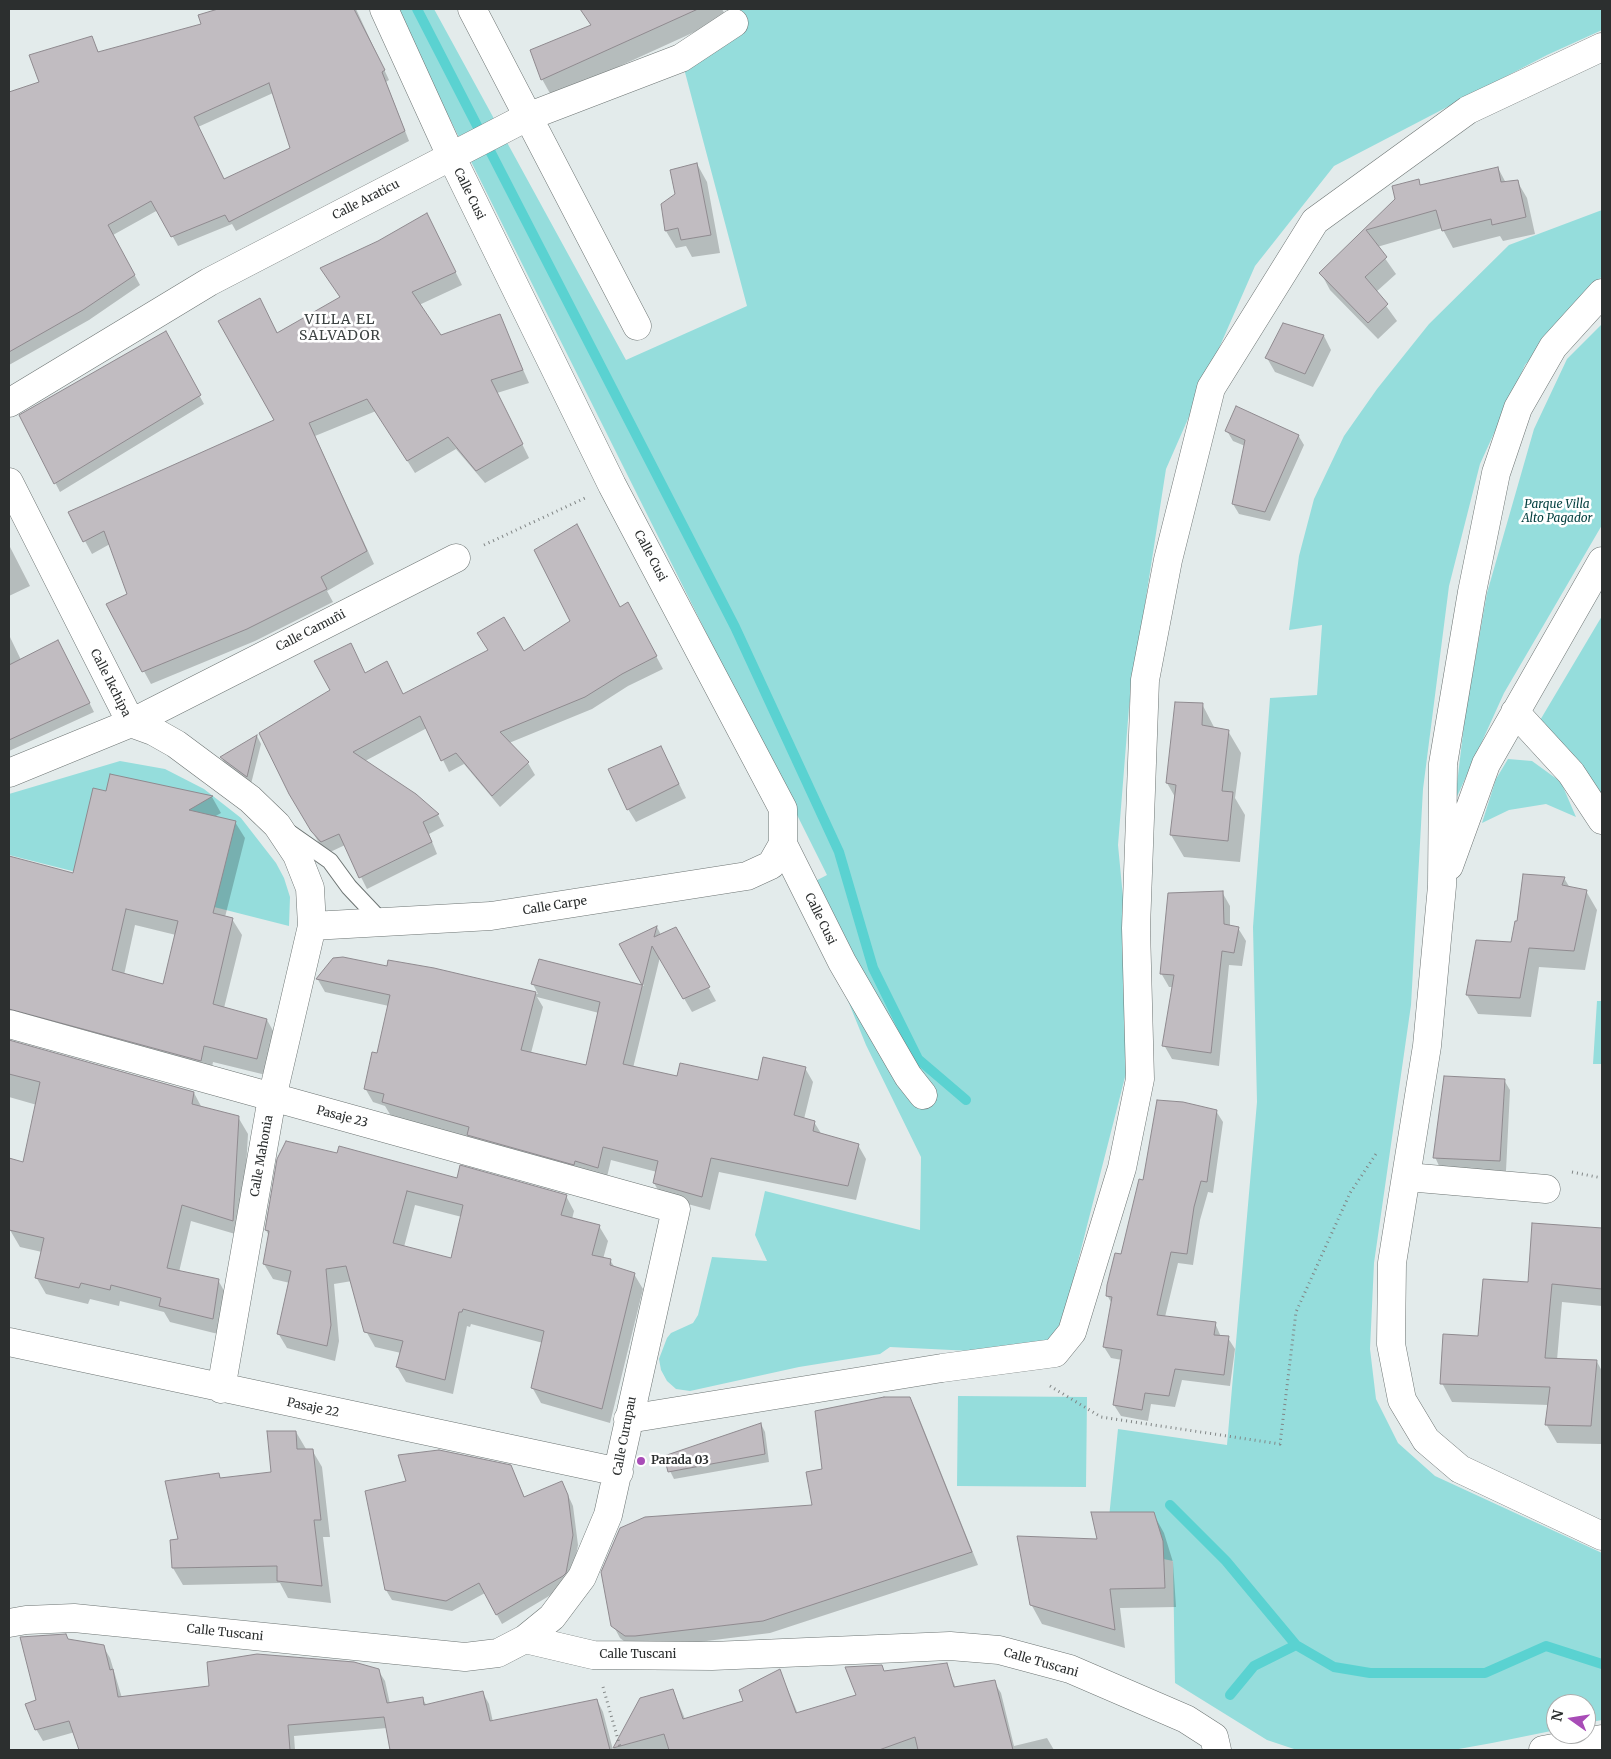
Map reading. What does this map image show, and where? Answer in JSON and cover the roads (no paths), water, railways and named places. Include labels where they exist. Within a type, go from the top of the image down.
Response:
[{"type":"street","name":"Calle Cusi","points":[[384,9],[451,156],[612,485],[783,810],[783,844],[842,962],[908,1076],[923,1095]]},
{"type":"street","points":[[472,9],[637,326]]},
{"type":"street","name":"Calle Araticu","points":[[9,403],[209,282],[527,117],[681,58],[734,23]]},
{"type":"street","points":[[628,1418],[1055,1353],[1072,1332],[1122,1168],[1140,1079],[1136,928],[1145,680],[1168,560],[1211,388],[1315,221],[1468,110],[1602,48]]},
{"type":"street","points":[[1602,293],[1553,347],[1518,408],[1496,473],[1472,592],[1443,764],[1442,886],[1427,1046],[1392,1263],[1391,1344],[1402,1400],[1426,1440],[1460,1469],[1602,1536]]},
{"type":"street","name":"Calle Ikchipa","points":[[9,482],[130,723],[153,731],[176,744],[250,799],[278,825],[298,855],[310,888],[312,926]]},
{"type":"street","name":"Calle Camuñi","points":[[9,773],[130,723],[456,558]]},
{"type":"street","points":[[1442,886],[1486,764],[1602,561]]},
{"type":"street","points":[[1515,712],[1571,773],[1602,820]]},
{"type":"street","name":"Calle Carpe","points":[[312,926],[491,916],[747,876],[770,865],[783,844]]},
{"type":"street","name":"Calle Mahonia","points":[[221,1389],[272,1098],[312,926]]},
{"type":"street","name":"Pasaje 23","points":[[9,1024],[676,1209]]},
{"type":"street","points":[[1407,1177],[1546,1189]]},
{"type":"street","name":"Calle Curupau","points":[[525,1639],[552,1617],[582,1577],[608,1515],[619,1472],[628,1418],[676,1209]]},
{"type":"street","name":"Pasaje 22","points":[[9,1342],[221,1389],[619,1472]]},
{"type":"street","points":[[9,1356],[76,1358]]},
{"type":"street","name":"Calle Tuscani","points":[[9,1624],[26,1620],[74,1618],[466,1656],[498,1653],[525,1639],[594,1655],[712,1656],[950,1646],[999,1650],[1070,1669],[1186,1719],[1214,1737],[1217,1750]]},
{"type":"street","points":[[1543,1750],[1602,1740]]},
{"type":"lane","name":"Calle Ikchipa","points":[[278,825],[330,861],[349,886],[383,923]]},
{"type":"waterway","points":[[417,9],[735,627],[839,852],[873,968],[918,1059],[966,1100]]},
{"type":"waterway","points":[[1170,1505],[1226,1561],[1296,1645],[1334,1667],[1370,1673],[1485,1673],[1546,1646],[1602,1664]]},
{"type":"waterway","points":[[1230,1695],[1254,1666],[1296,1645]]},
{"type":"place","name":"Parada 03","points":[[641,1461]]},
{"type":"district","name":"VILLA EL SALVADOR","points":[[340,328]]},
{"type":"park label","name":"Parque Villa Alto Pagador","points":[[1557,512]]}]
